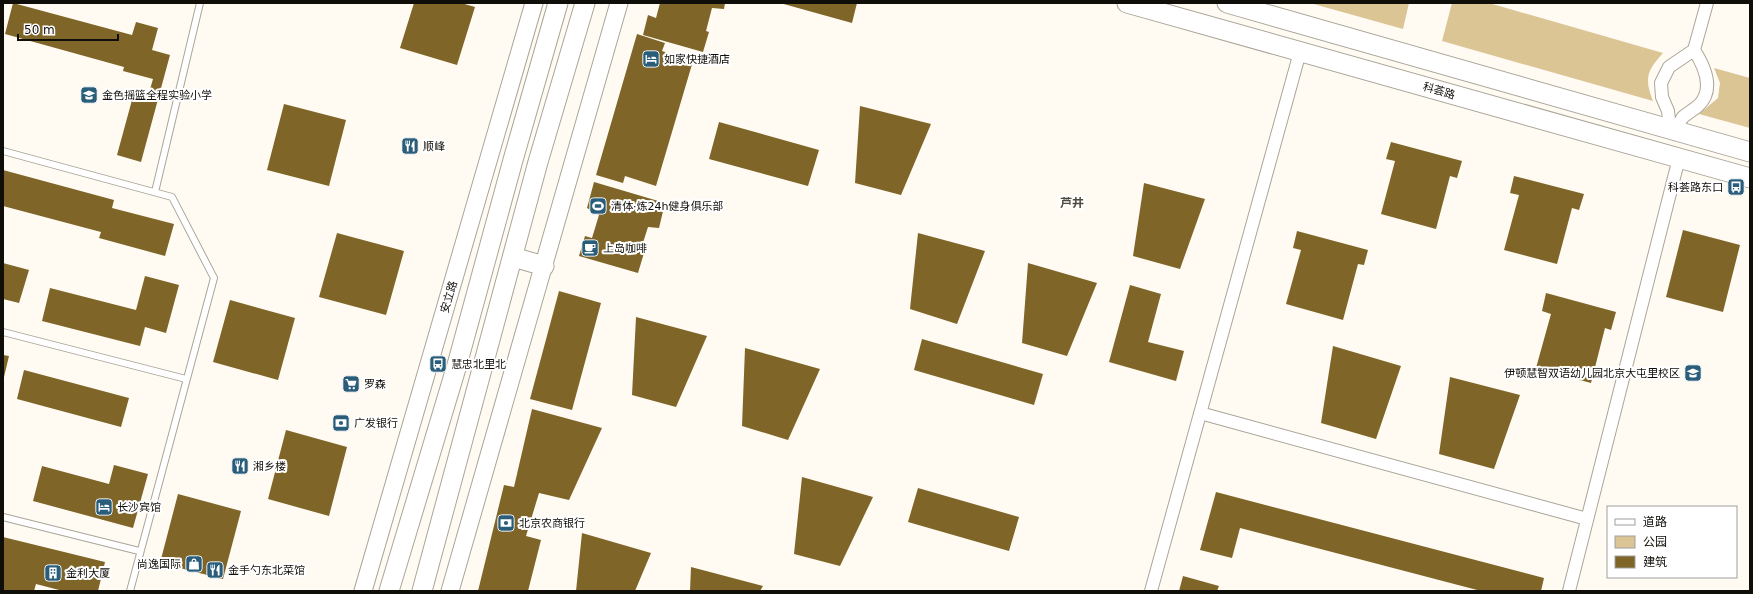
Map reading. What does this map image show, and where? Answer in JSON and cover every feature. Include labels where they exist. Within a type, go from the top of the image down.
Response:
[{"type":"main road","points":[[389,591],[457,365],[558,3]]},
{"type":"main road","points":[[422,591],[538,162],[585,3]]},
{"type":"main road","name":"科荟路","points":[[1127,3],[1750,178]]},
{"type":"main road","points":[[1227,3],[1750,152]]},
{"type":"main road","points":[[513,257],[544,266]]},
{"type":"street","name":"安立路","points":[[363,591],[534,3]]},
{"type":"street","points":[[450,591],[619,3]]},
{"type":"street","points":[[1673,130],[1668,111],[1662,97],[1661,83],[1669,67],[1694,50],[1707,3]]},
{"type":"street","points":[[1673,130],[1683,118],[1699,105],[1707,94],[1708,81],[1702,62],[1694,50]]},
{"type":"street","points":[[1151,591],[1300,52]]},
{"type":"street","points":[[1569,591],[1679,158]]},
{"type":"street","points":[[1200,413],[1587,519]]},
{"type":"lane","points":[[155,192],[200,3]]},
{"type":"lane","points":[[3,151],[172,197],[214,278],[139,551],[130,591]]},
{"type":"lane","points":[[3,332],[186,379]]},
{"type":"lane","points":[[3,517],[139,551]]},
{"type":"green space","points":[[1310,3],[1409,3],[1403,29]]},
{"type":"green space","points":[[1452,3],[1489,3],[1663,53],[1650,70],[1648,80],[1653,101],[1442,41]]},
{"type":"green space","points":[[1714,68],[1750,78],[1750,128],[1699,114],[1718,98],[1720,83]]},
{"type":"building","points":[[13,3],[132,35],[136,22],[158,28],[152,50],[170,55],[141,162],[117,155],[135,89],[149,93],[153,79],[123,71],[124,67],[5,34]]},
{"type":"building","points":[[414,3],[461,3],[475,7],[457,65],[400,48]]},
{"type":"building","points":[[660,3],[725,3],[724,9],[712,8],[706,31],[709,32],[703,52],[643,35],[648,15],[656,18]]},
{"type":"building","points":[[780,3],[857,3],[852,23]]},
{"type":"building","points":[[637,34],[665,43],[662,51],[693,61],[656,186],[625,176],[623,183],[596,175]]},
{"type":"building","points":[[284,104],[346,120],[329,186],[267,170]]},
{"type":"building","points":[[860,106],[931,124],[901,195],[855,183]]},
{"type":"building","points":[[719,122],[819,150],[808,186],[709,159]]},
{"type":"building","points":[[1391,142],[1462,161],[1457,178],[1450,176],[1436,229],[1381,214],[1395,161],[1386,159]]},
{"type":"building","points":[[3,170],[114,200],[112,208],[174,224],[165,256],[99,238],[101,232],[3,206]]},
{"type":"building","points":[[1514,176],[1584,194],[1579,210],[1572,208],[1557,264],[1504,250],[1519,195],[1510,193]]},
{"type":"building","points":[[594,182],[665,203],[659,228],[648,227],[640,252],[644,253],[638,273],[579,256],[585,236],[592,238],[599,215],[587,208]]},
{"type":"building","points":[[1144,183],[1205,199],[1180,269],[1133,256]]},
{"type":"building","points":[[1683,230],[1740,245],[1723,312],[1666,297]]},
{"type":"building","points":[[1297,231],[1368,250],[1364,265],[1358,264],[1343,320],[1286,304],[1301,250],[1293,248]]},
{"type":"building","points":[[337,233],[404,251],[386,315],[319,297]]},
{"type":"building","points":[[918,233],[985,251],[957,324],[910,309]]},
{"type":"building","points":[[3,263],[29,270],[19,303],[3,299]]},
{"type":"building","points":[[1028,263],[1097,283],[1067,356],[1022,343]]},
{"type":"building","points":[[145,276],[179,285],[166,333],[145,327],[140,346],[42,321],[50,288],[136,310]]},
{"type":"building","points":[[1130,285],[1161,294],[1148,342],[1184,351],[1176,381],[1109,362]]},
{"type":"building","points":[[559,291],[601,303],[572,410],[530,399]]},
{"type":"building","points":[[1546,293],[1616,312],[1611,330],[1605,328],[1591,383],[1536,368],[1551,314],[1542,311]]},
{"type":"building","points":[[230,300],[295,318],[278,380],[213,362]]},
{"type":"building","points":[[636,317],[707,336],[676,407],[632,395]]},
{"type":"building","points":[[922,339],[1043,374],[1034,405],[914,370]]},
{"type":"building","points":[[1333,346],[1401,366],[1376,439],[1321,423]]},
{"type":"building","points":[[745,348],[820,369],[788,440],[742,426]]},
{"type":"building","points":[[3,355],[9,356],[4,377],[3,377]]},
{"type":"building","points":[[24,370],[129,398],[121,427],[17,399]]},
{"type":"building","points":[[1450,377],[1520,395],[1494,469],[1439,454]]},
{"type":"building","points":[[532,409],[602,428],[569,500],[539,493],[526,536],[541,540],[528,591],[478,591],[504,485],[514,487]]},
{"type":"building","points":[[286,430],[347,447],[329,516],[268,499]]},
{"type":"building","points":[[114,465],[148,474],[133,528],[33,501],[42,466],[109,484]]},
{"type":"building","points":[[802,477],[873,497],[840,566],[794,554]]},
{"type":"building","points":[[918,488],[1019,517],[1009,551],[908,522]]},
{"type":"building","points":[[1216,492],[1544,578],[1541,591],[1481,591],[1240,528],[1232,558],[1200,550]]},
{"type":"building","points":[[178,494],[241,511],[223,579],[160,563]]},
{"type":"building","points":[[582,533],[651,553],[635,591],[576,591]]},
{"type":"building","name":"金利大厦","points":[[3,537],[105,562],[98,591],[63,591],[36,584],[34,591],[3,591]]},
{"type":"building","points":[[691,567],[763,586],[760,591],[690,591]]},
{"type":"building","points":[[1183,576],[1219,586],[1217,591],[1179,591]]},
{"type":"place","name":"如家快捷酒店","points":[[651,59]]},
{"type":"place","name":"金色摇篮全程实验小学","points":[[89,95]]},
{"type":"place","name":"顺峰","points":[[410,146]]},
{"type":"place","name":"科荟路东口","points":[[1736,187]]},
{"type":"place","name":"清体·炼24h健身俱乐部","points":[[598,206]]},
{"type":"place","name":"上岛咖啡","points":[[590,248]]},
{"type":"place","name":"慧忠北里北","points":[[438,364]]},
{"type":"place","name":"伊顿慧智双语幼儿园北京大屯里校区","points":[[1693,373]]},
{"type":"place","name":"罗森","points":[[351,384]]},
{"type":"place","name":"广发银行","points":[[341,423]]},
{"type":"place","name":"湘乡楼","points":[[240,466]]},
{"type":"place","name":"长沙宾馆","points":[[104,507]]},
{"type":"place","name":"北京农商银行","points":[[506,523]]},
{"type":"place","name":"尚逸国际","points":[[194,564]]},
{"type":"place","name":"金手勺东北菜馆","points":[[215,570]]},
{"type":"place","name":"金利大厦","points":[[53,573]]},
{"type":"district","name":"芦井","points":[[1072,203]]}]
